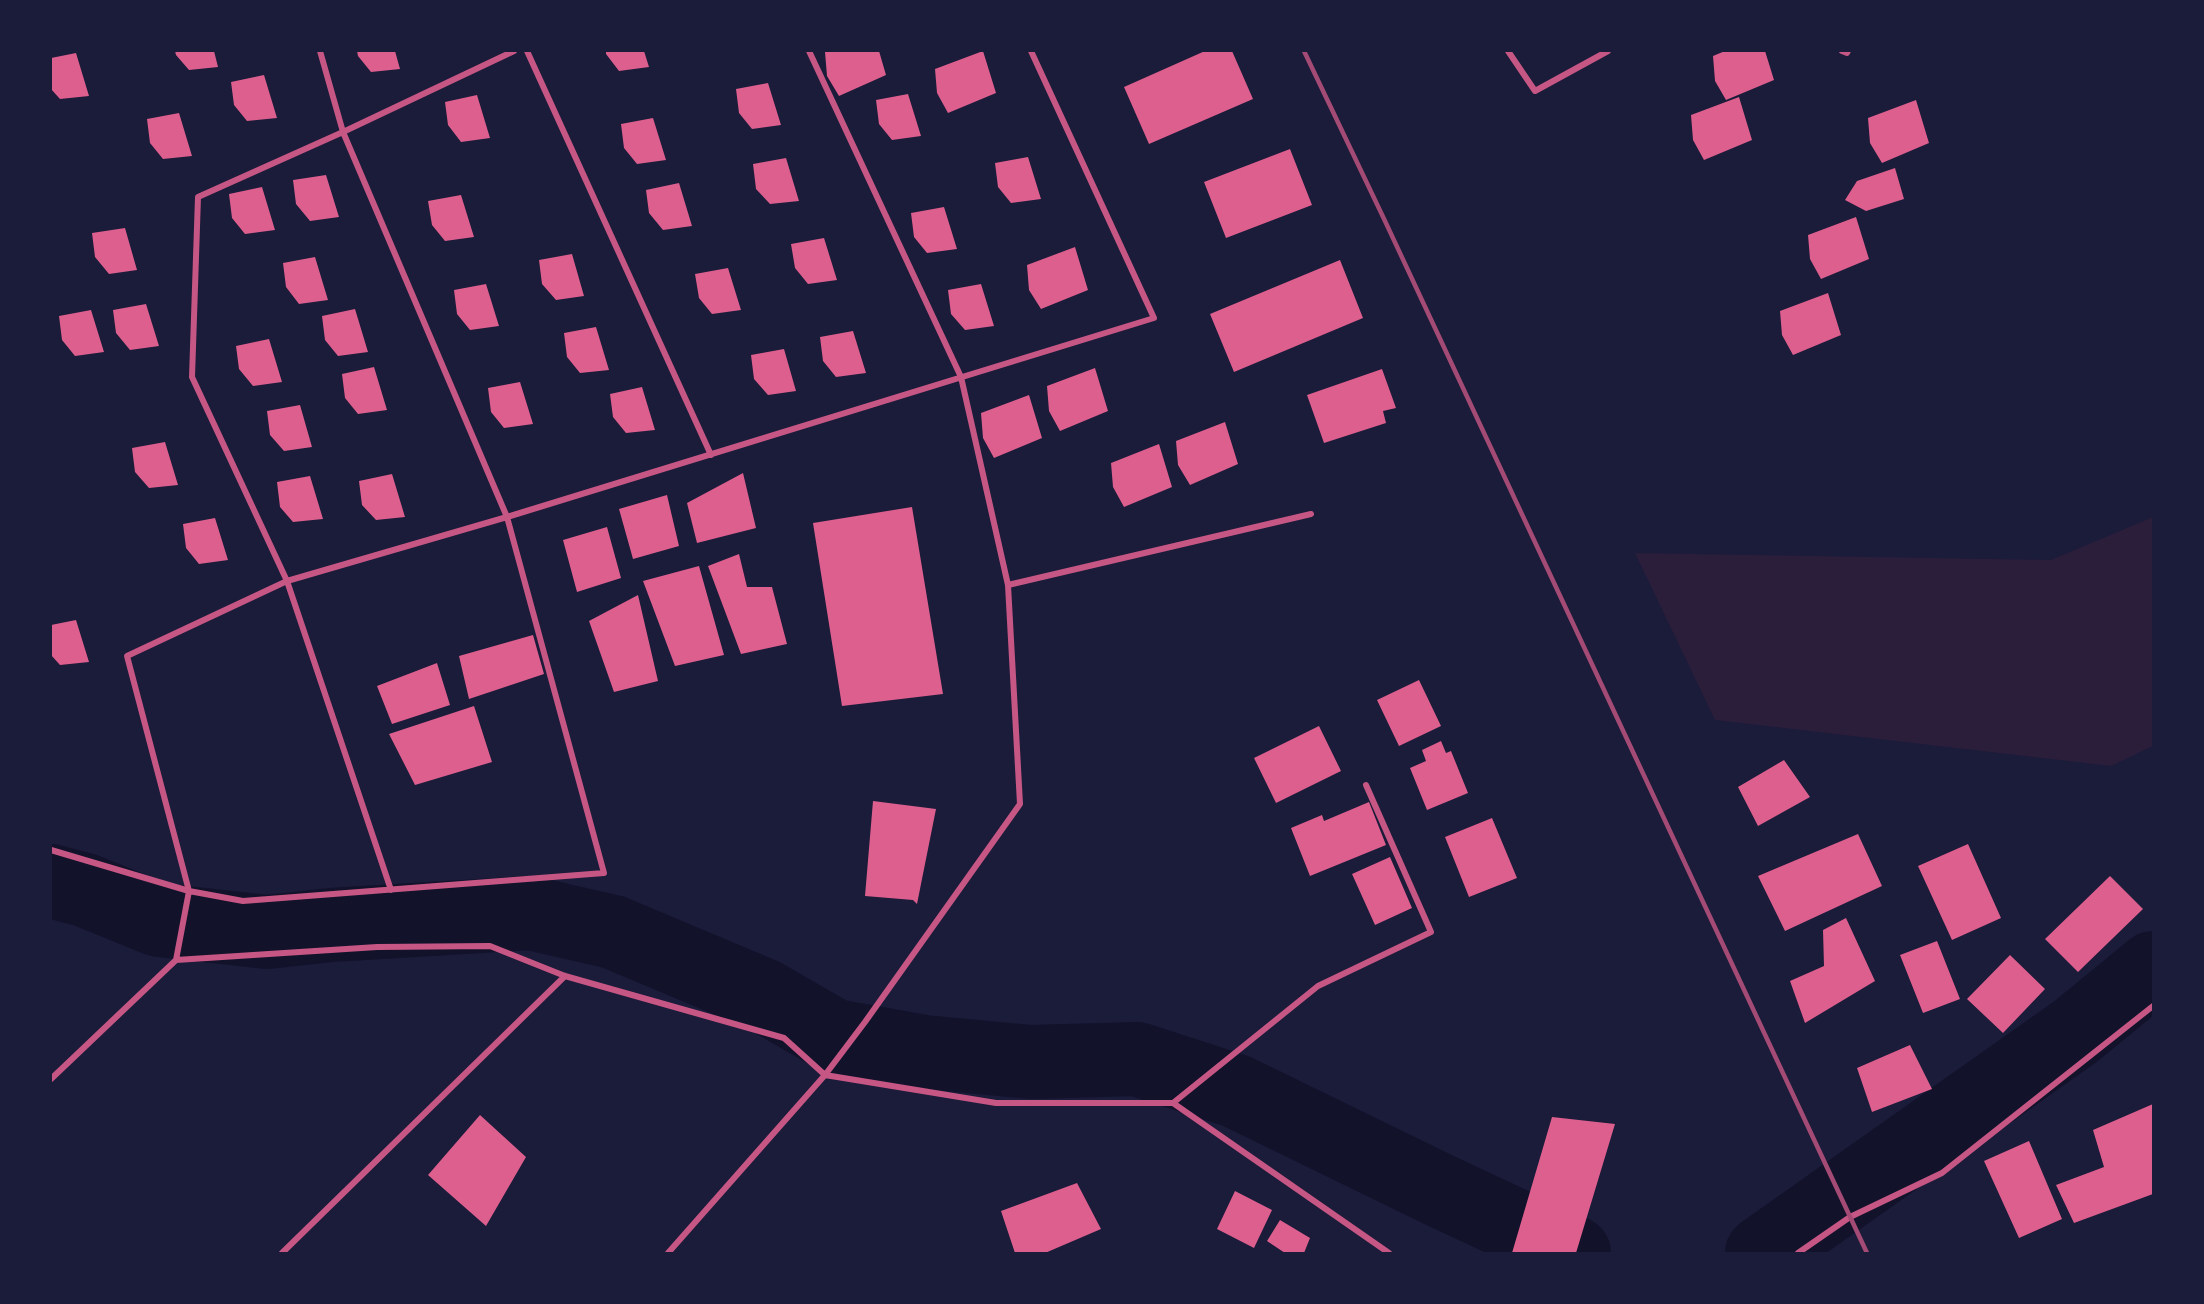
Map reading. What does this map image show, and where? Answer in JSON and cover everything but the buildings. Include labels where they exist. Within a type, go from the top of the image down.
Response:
[{"type":"street","points":[[51,850],[189,891],[243,901],[604,873],[507,518],[343,132],[320,51]]},
{"type":"street","points":[[391,890],[287,581],[192,377],[198,197],[343,132],[514,51]]},
{"type":"street","points":[[527,51],[711,454]]},
{"type":"street","points":[[668,1253],[825,1074],[865,1022],[1020,804],[1008,585],[962,377],[808,51]]},
{"type":"street","points":[[51,1079],[176,960],[189,891],[127,656],[287,581],[507,518],[1155,318],[1031,51]]},
{"type":"street","points":[[1508,51],[1535,91],[1608,51]]},
{"type":"street","points":[[1842,51],[1847,53],[1848,51]]},
{"type":"street","points":[[1008,585],[1311,514]]},
{"type":"street","points":[[1174,1102],[1318,986],[1431,932],[1366,785]]},
{"type":"street","points":[[176,960],[377,947],[490,946],[565,976],[784,1038],[825,1074],[996,1103],[1174,1102],[1389,1253]]},
{"type":"street","points":[[282,1253],[565,976]]},
{"type":"street","points":[[1798,1253],[1850,1217],[1942,1173],[2153,1006]]},
{"type":"shaded area","points":[[2153,517],[2153,746],[2111,766],[1715,720],[1635,553],[2051,560]]},
{"type":"waterway","points":[[51,881],[85,890],[159,920],[267,932],[331,925],[530,913],[613,932],[763,995],[834,1036],[924,1052],[1031,1062],[1137,1059],[1236,1091],[1574,1253]]},
{"type":"waterway","points":[[1762,1253],[2075,1032],[2153,968]]},
{"type":"railway","points":[[1304,51],[1867,1253]]}]
